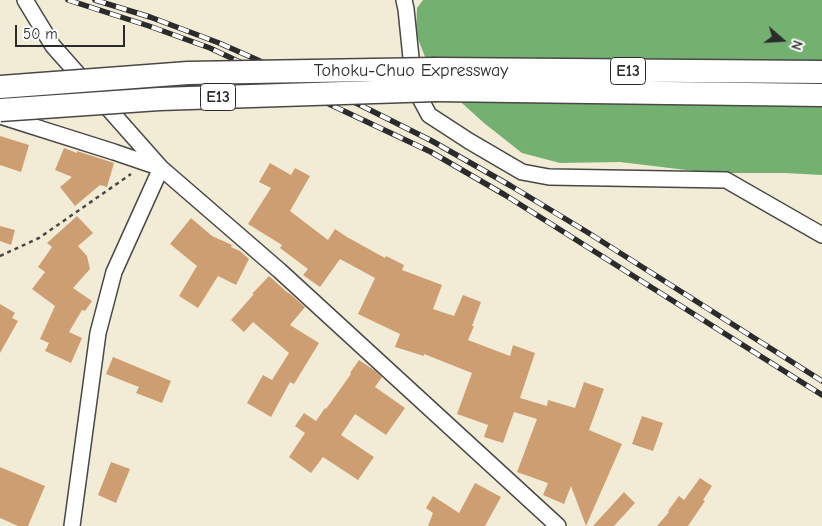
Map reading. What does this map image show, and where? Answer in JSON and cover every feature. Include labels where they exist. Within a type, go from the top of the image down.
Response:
[{"type":"highway","name":"Tohoku-Chuo Expressway","points":[[0,110],[435,80],[822,72]]},
{"type":"highway","name":"Tohoku-Chuo Expressway","points":[[0,87],[188,73],[435,80],[822,95]]},
{"type":"street","points":[[25,0],[53,46],[154,166],[280,271],[558,526]]},
{"type":"street","points":[[404,0],[414,87],[429,115],[522,172],[549,176],[726,180],[822,235]]},
{"type":"street","points":[[0,116],[154,166]]},
{"type":"street","points":[[72,526],[98,333],[114,272],[154,166]]},
{"type":"path","points":[[0,256],[39,238],[154,166]]},
{"type":"green space","points":[[423,0],[822,0],[822,175],[711,173],[620,162],[560,163],[522,153],[484,123],[433,77],[416,34],[417,8]]},
{"type":"building","points":[[0,136],[29,145],[21,172],[0,165]]},
{"type":"building","points":[[64,148],[114,163],[107,187],[100,185],[75,206],[60,187],[72,177],[55,170]]},
{"type":"building","points":[[270,163],[291,175],[295,168],[310,176],[290,211],[328,240],[335,229],[385,258],[386,256],[404,265],[402,270],[442,285],[433,309],[454,316],[463,295],[481,302],[468,340],[510,356],[513,345],[535,353],[520,398],[547,406],[548,400],[575,408],[584,382],[604,389],[589,430],[622,444],[586,526],[571,486],[564,504],[543,495],[548,483],[517,472],[537,419],[514,412],[503,443],[484,437],[488,425],[457,414],[472,373],[424,354],[424,356],[395,347],[400,334],[358,314],[375,278],[340,259],[320,287],[303,275],[308,269],[280,248],[282,245],[248,224],[271,188],[259,182]]},
{"type":"building","points":[[77,216],[93,233],[78,246],[87,256],[90,269],[73,288],[92,301],[85,311],[82,310],[69,332],[82,338],[71,363],[45,351],[49,343],[40,339],[55,306],[32,289],[45,272],[38,267],[52,247],[47,243]]},
{"type":"building","points":[[191,218],[212,236],[232,245],[231,247],[240,251],[249,259],[236,285],[218,276],[198,308],[179,296],[197,266],[170,244]]},
{"type":"building","points":[[0,226],[15,230],[11,245],[0,241]]},
{"type":"building","points":[[269,276],[305,307],[290,325],[319,343],[294,384],[290,382],[271,417],[247,403],[263,375],[272,380],[289,353],[253,322],[244,332],[231,320]]},
{"type":"building","points":[[0,304],[15,313],[12,318],[18,321],[0,353]]},
{"type":"building","points":[[113,357],[171,381],[162,403],[136,393],[139,387],[106,374]]},
{"type":"building","points":[[359,360],[382,377],[375,387],[405,408],[386,435],[355,414],[341,435],[374,457],[358,480],[323,457],[311,473],[289,457],[305,433],[295,426],[304,413],[316,421],[351,374]]},
{"type":"building","points":[[642,416],[663,423],[653,451],[632,444]]},
{"type":"building","points":[[111,462],[130,469],[116,503],[98,495]]},
{"type":"building","points":[[0,467],[45,486],[28,526],[18,526],[0,518]]},
{"type":"building","points":[[700,478],[712,486],[703,500],[705,501],[688,526],[657,526],[679,496],[684,500]]},
{"type":"building","points":[[475,483],[501,497],[485,526],[428,526],[433,513],[426,508],[433,496],[459,513]]},
{"type":"building","points":[[624,492],[635,503],[614,526],[593,526]]},
{"type":"railway","points":[[68,0],[210,48],[431,152],[505,195],[822,395]]},
{"type":"railway","points":[[95,0],[150,17],[219,43],[358,104],[432,141],[587,232],[822,381]]}]
